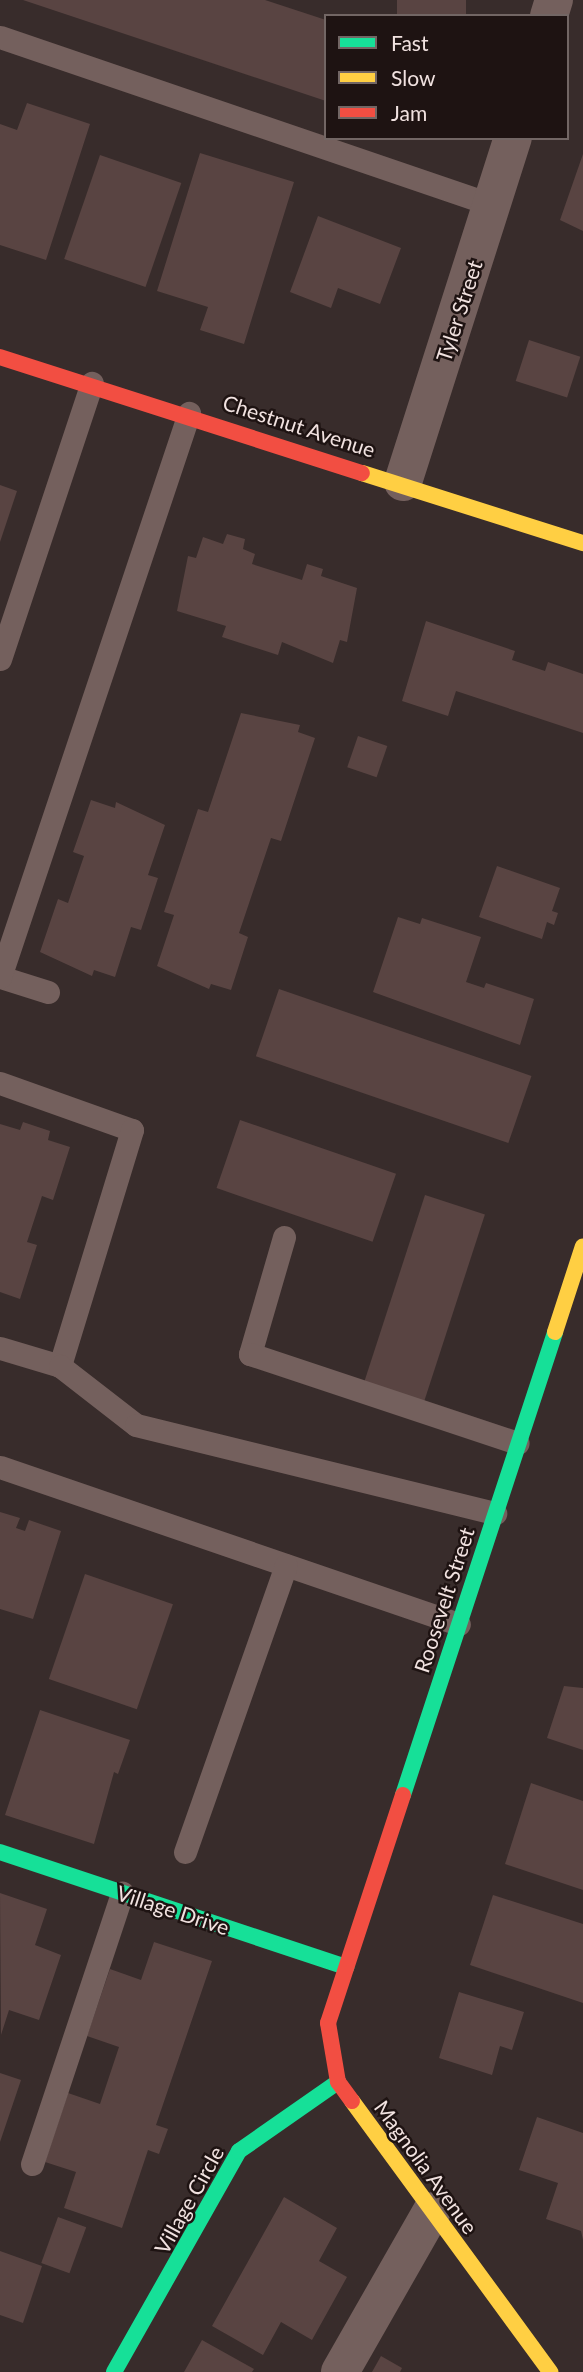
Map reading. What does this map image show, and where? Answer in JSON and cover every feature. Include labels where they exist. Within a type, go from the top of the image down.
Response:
[{"type":"street","name":"Tyler Street","points":[[403,482],[512,140]]},
{"type":"street","name":"Chestnut Avenue","points":[[0,357],[189,413],[583,542]]},
{"type":"street","name":"Roosevelt Street","points":[[346,1967],[583,1246]]},
{"type":"street","name":"Village Drive","points":[[0,1852],[346,1967]]},
{"type":"street","name":"Magnolia Avenue","points":[[346,1967],[328,2023],[338,2082],[550,2372]]},
{"type":"street","name":"Village Circle","points":[[114,2372],[239,2151],[338,2082]]},
{"type":"street","points":[[340,2372],[432,2211]]},
{"type":"lane","points":[[0,37],[493,205]]},
{"type":"lane","points":[[0,659],[92,383]]},
{"type":"lane","points":[[48,992],[0,977],[189,413]]},
{"type":"lane","points":[[0,1083],[132,1129],[60,1366]]},
{"type":"lane","points":[[284,1237],[250,1354],[518,1443]]},
{"type":"lane","points":[[0,1348],[60,1366],[136,1425],[495,1513]]},
{"type":"lane","points":[[0,1467],[459,1624]]},
{"type":"lane","points":[[185,1852],[286,1565]]},
{"type":"lane","points":[[32,2164],[122,1893]]},
{"type":"building","points":[[23,0],[265,0],[324,19],[324,100]]},
{"type":"building","points":[[397,0],[466,0],[466,14],[397,14]]},
{"type":"building","points":[[27,103],[90,124],[46,260],[0,245],[0,124],[17,130]]},
{"type":"building","points":[[200,153],[294,182],[244,344],[200,330],[208,307],[157,291]]},
{"type":"building","points":[[583,154],[583,231],[560,220]]},
{"type":"building","points":[[100,155],[181,183],[146,287],[64,259]]},
{"type":"building","points":[[318,216],[401,248],[380,304],[338,288],[331,308],[290,292]]},
{"type":"building","points":[[529,340],[580,357],[567,398],[516,381]]},
{"type":"building","points":[[0,485],[17,491],[0,542]]},
{"type":"building","points":[[227,534],[245,539],[243,549],[255,554],[252,564],[302,580],[307,564],[323,569],[321,576],[357,588],[347,642],[340,640],[333,663],[282,642],[278,655],[222,637],[226,626],[177,611],[188,556],[196,558],[203,537],[223,544]]},
{"type":"building","points":[[426,621],[515,651],[512,660],[545,671],[548,662],[583,674],[583,733],[456,691],[448,716],[402,701]]},
{"type":"building","points":[[241,713],[300,725],[298,732],[315,738],[281,841],[271,838],[239,933],[248,937],[231,990],[211,984],[209,989],[157,966],[174,915],[164,912],[198,809],[208,812]]},
{"type":"building","points":[[358,736],[387,746],[377,777],[347,767]]},
{"type":"building","points":[[91,800],[115,808],[116,802],[165,825],[148,875],[158,878],[141,930],[131,927],[115,977],[94,970],[92,976],[40,952],[58,899],[68,903],[84,856],[73,852]]},
{"type":"building","points":[[497,866],[560,888],[552,911],[558,913],[554,925],[547,922],[542,939],[479,917]]},
{"type":"building","points":[[398,917],[420,924],[422,918],[481,937],[466,982],[484,988],[486,983],[534,999],[520,1045],[373,992]]},
{"type":"building","points":[[279,989],[531,1076],[508,1143],[256,1056]]},
{"type":"building","points":[[240,1120],[396,1174],[373,1242],[217,1188]]},
{"type":"building","points":[[23,1122],[50,1131],[48,1140],[70,1147],[53,1200],[42,1196],[27,1242],[37,1245],[20,1299],[0,1292],[0,1124],[20,1130]]},
{"type":"building","points":[[425,1195],[485,1214],[424,1402],[364,1382]]},
{"type":"building","points":[[0,1512],[20,1518],[16,1528],[25,1531],[29,1520],[61,1531],[33,1619],[0,1609]]},
{"type":"building","points":[[85,1574],[173,1604],[137,1709],[49,1679]]},
{"type":"building","points":[[564,1686],[583,1688],[583,1750],[547,1738]]},
{"type":"building","points":[[40,1710],[130,1740],[118,1774],[114,1772],[94,1844],[5,1815]]},
{"type":"building","points":[[531,1783],[583,1801],[583,1890],[505,1864]]},
{"type":"building","points":[[0,1893],[47,1909],[35,1945],[61,1955],[39,2020],[9,2010],[1,2035]]},
{"type":"building","points":[[493,1895],[583,1924],[583,2003],[470,1965]]},
{"type":"building","points":[[154,1942],[212,1961],[156,2125],[168,2129],[159,2154],[148,2150],[122,2228],[64,2208],[76,2172],[45,2162],[68,2093],[100,2104],[119,2047],[87,2036],[110,1969],[141,1980]]},
{"type":"building","points":[[459,1992],[524,2012],[512,2050],[500,2046],[492,2075],[439,2058]]},
{"type":"building","points":[[0,2073],[21,2080],[0,2142]]},
{"type":"building","points":[[537,2117],[583,2133],[583,2240],[581,2231],[546,2219],[558,2183],[519,2170]]},
{"type":"building","points":[[284,2197],[337,2228],[319,2261],[347,2277],[312,2340],[281,2322],[263,2355],[212,2326]]},
{"type":"building","points":[[58,2217],[86,2227],[69,2273],[41,2263]]},
{"type":"building","points":[[0,2251],[42,2266],[23,2323],[0,2315]]},
{"type":"building","points":[[202,2340],[254,2369],[252,2372],[184,2372]]},
{"type":"building","points":[[381,2356],[402,2368],[400,2372],[372,2372]]},
{"type":"traffic: fast","points":[[403,1795],[555,1332]]},
{"type":"traffic: fast","points":[[0,1852],[346,1967]]},
{"type":"traffic: fast","points":[[114,2372],[239,2151],[338,2082]]},
{"type":"traffic: slow","points":[[362,473],[583,543]]},
{"type":"traffic: slow","points":[[555,1332],[583,1246]]},
{"type":"traffic: slow","points":[[352,2101],[550,2372]]},
{"type":"traffic: jam","points":[[0,357],[362,473]]},
{"type":"traffic: jam","points":[[352,2101],[338,2082],[328,2023],[403,1795]]}]
